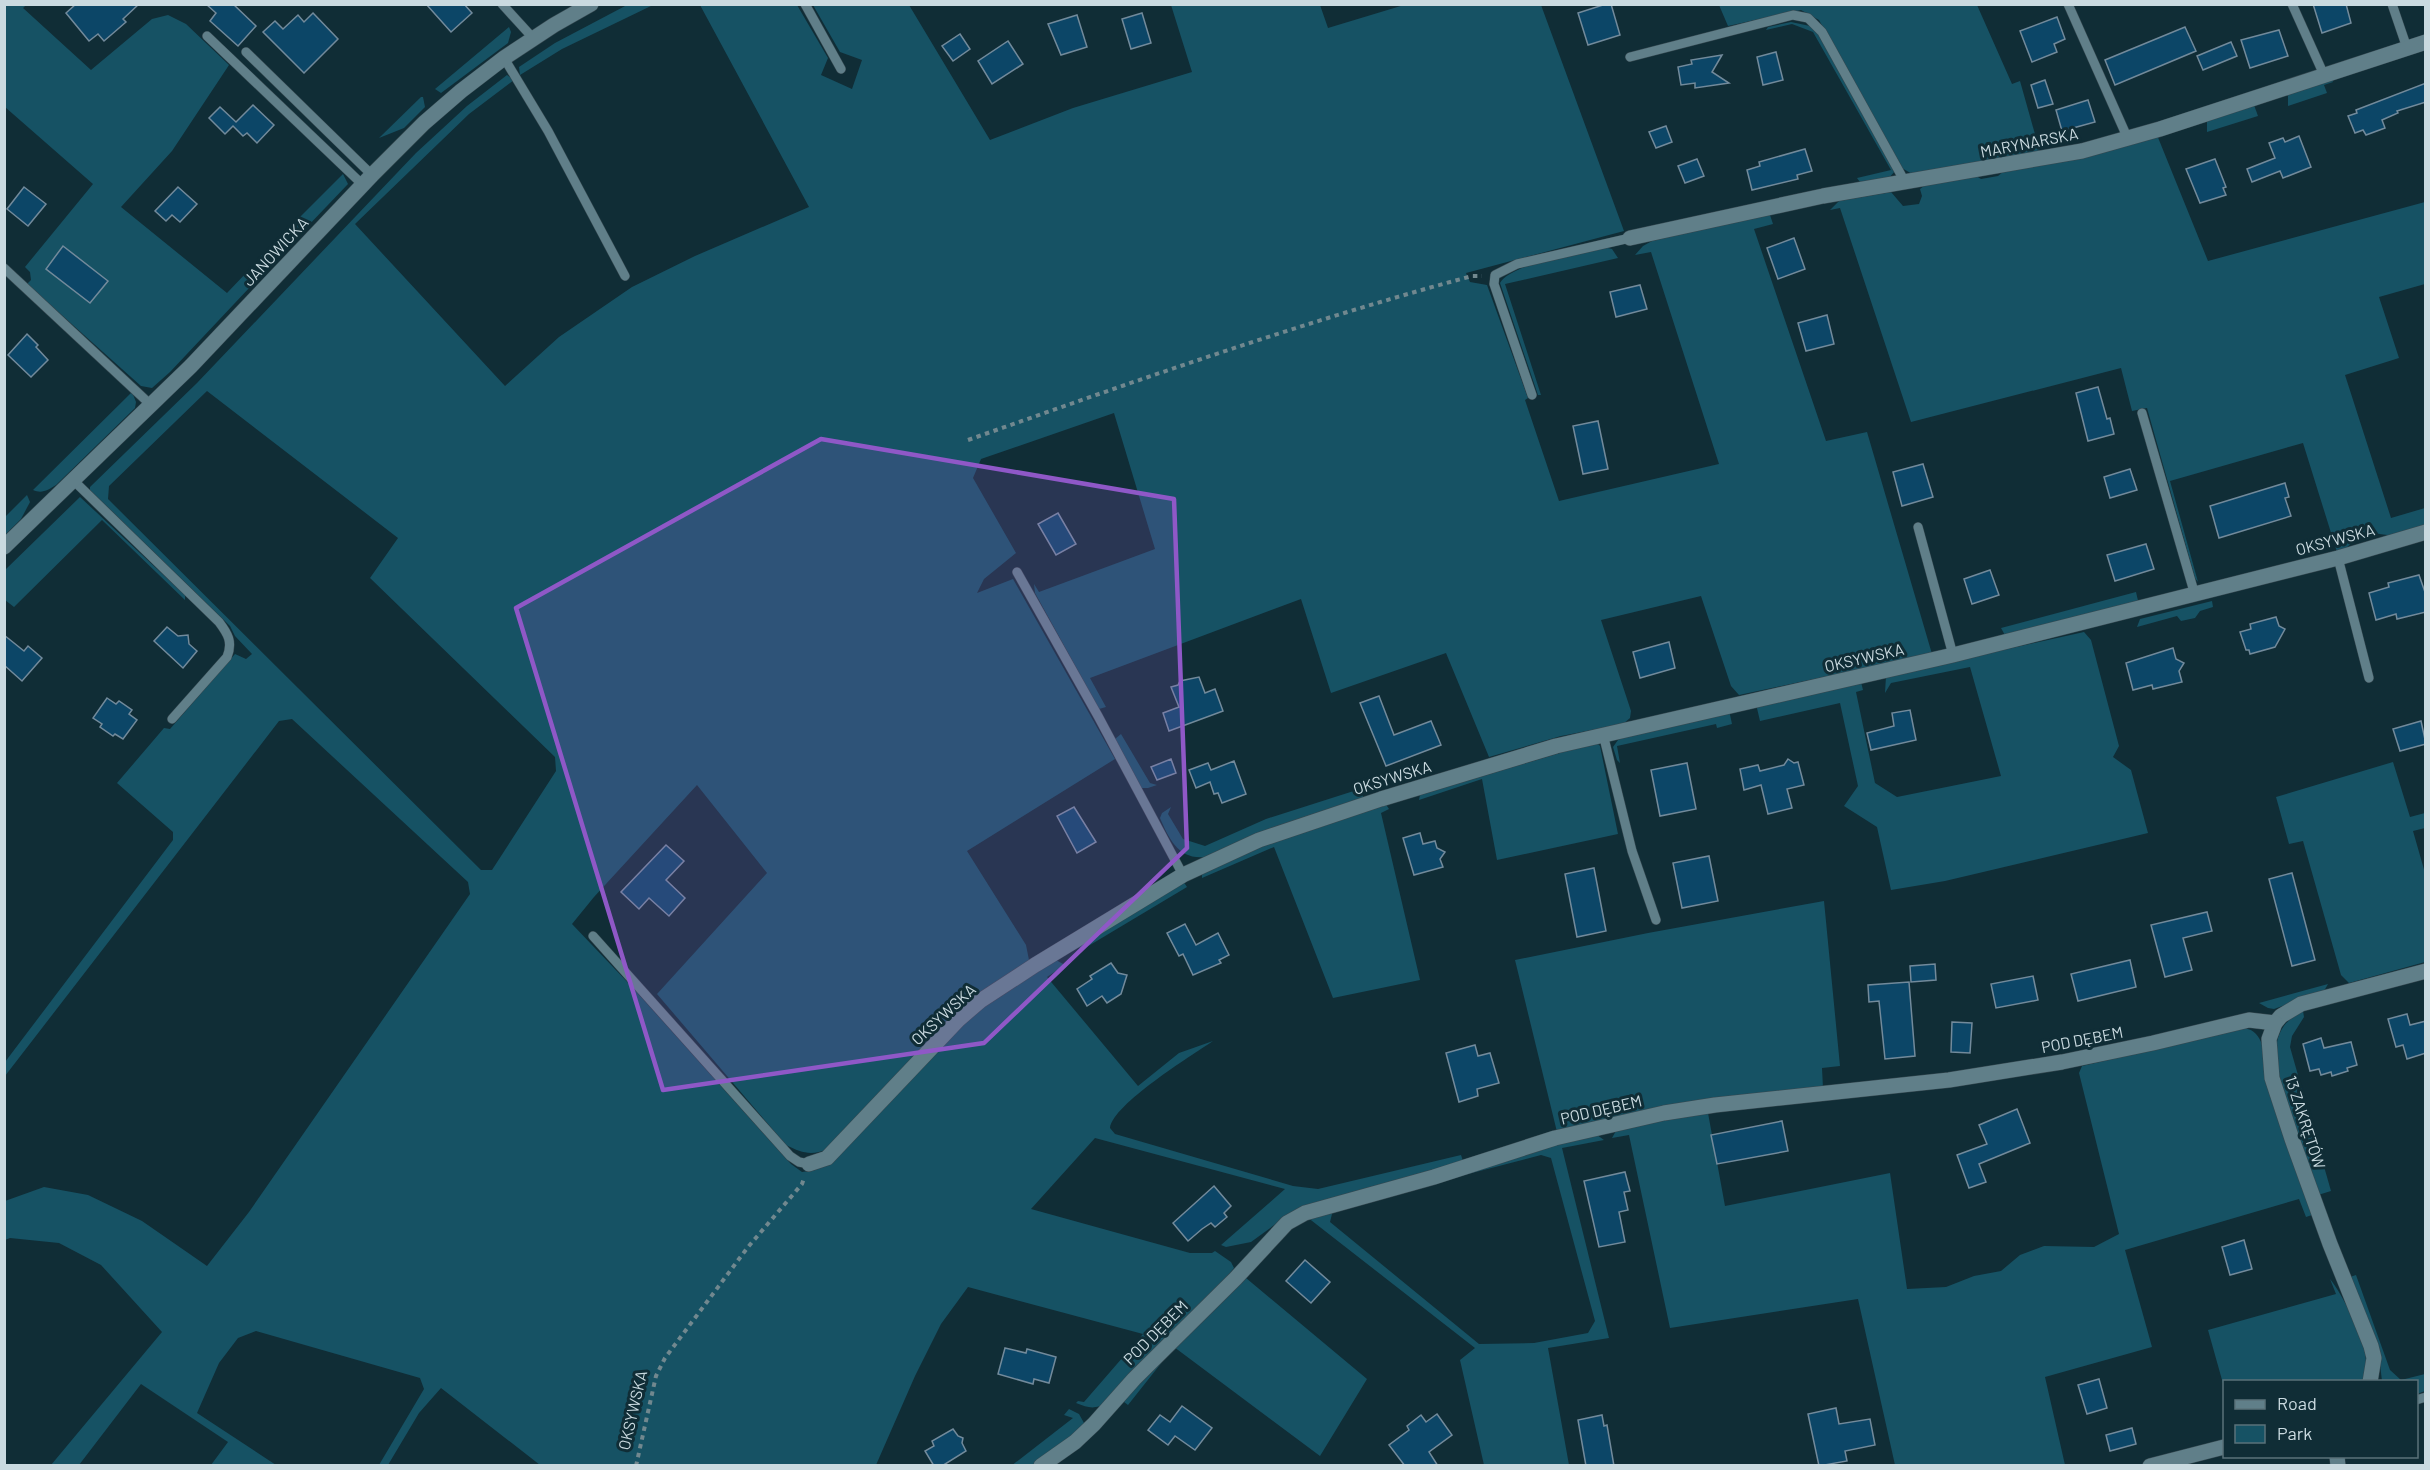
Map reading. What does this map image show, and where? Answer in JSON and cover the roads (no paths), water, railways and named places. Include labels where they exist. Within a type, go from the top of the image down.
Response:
[{"type":"street","name":"JANOWICKA","points":[[4,548],[191,366],[367,180],[432,116],[504,58],[591,4]]},
{"type":"street","name":"MARYNARSKA","points":[[1630,238],[1758,209],[2039,160],[2128,139],[2426,42]]},
{"type":"street","name":"OKSYWSKA","points":[[809,1164],[818,1163],[836,1149],[957,1020],[980,1001],[1183,875],[1297,826],[1509,760],[1603,734],[1953,655],[2338,558],[2426,532]]},
{"type":"street","points":[[2275,1023],[2281,1016],[2301,1004],[2426,971]]},
{"type":"street","name":"POD DĘBEM","points":[[1041,1466],[1075,1442],[1094,1424],[1134,1379],[1236,1278],[1287,1223],[1305,1213],[1434,1177],[1555,1138],[1664,1113],[1715,1105],[1959,1079],[2062,1062],[2249,1020],[2275,1023]]},
{"type":"street","name":"13 ZAKRĘTÓW","points":[[2275,1023],[2269,1039],[2272,1078],[2330,1244],[2367,1333],[2374,1358],[2370,1380]]},
{"type":"street","points":[[2150,1466],[2223,1447]]},
{"type":"lane","points":[[502,4],[533,38]]},
{"type":"lane","points":[[805,4],[841,69]]},
{"type":"lane","points":[[2068,4],[2128,139]]},
{"type":"lane","points":[[2292,4],[2324,75]]},
{"type":"lane","points":[[2392,4],[2407,48]]},
{"type":"lane","points":[[1629,57],[1793,15],[1808,18],[1822,32],[1905,182]]},
{"type":"lane","points":[[207,36],[367,180]]},
{"type":"lane","points":[[246,52],[367,180]]},
{"type":"lane","points":[[504,58],[548,131],[625,276]]},
{"type":"lane","points":[[1532,395],[1494,284],[1495,275],[1517,264],[1630,238]]},
{"type":"lane","points":[[4,268],[151,405]]},
{"type":"lane","points":[[2142,413],[2195,595]]},
{"type":"lane","points":[[73,480],[219,622],[230,639],[227,657],[172,719]]},
{"type":"lane","points":[[1918,527],[1953,655]]},
{"type":"lane","points":[[2338,558],[2370,678]]},
{"type":"lane","points":[[1017,572],[1098,716],[1183,875]]},
{"type":"lane","points":[[1603,734],[1632,851],[1656,920]]},
{"type":"lane","points":[[593,936],[790,1156],[799,1162],[809,1164]]}]
